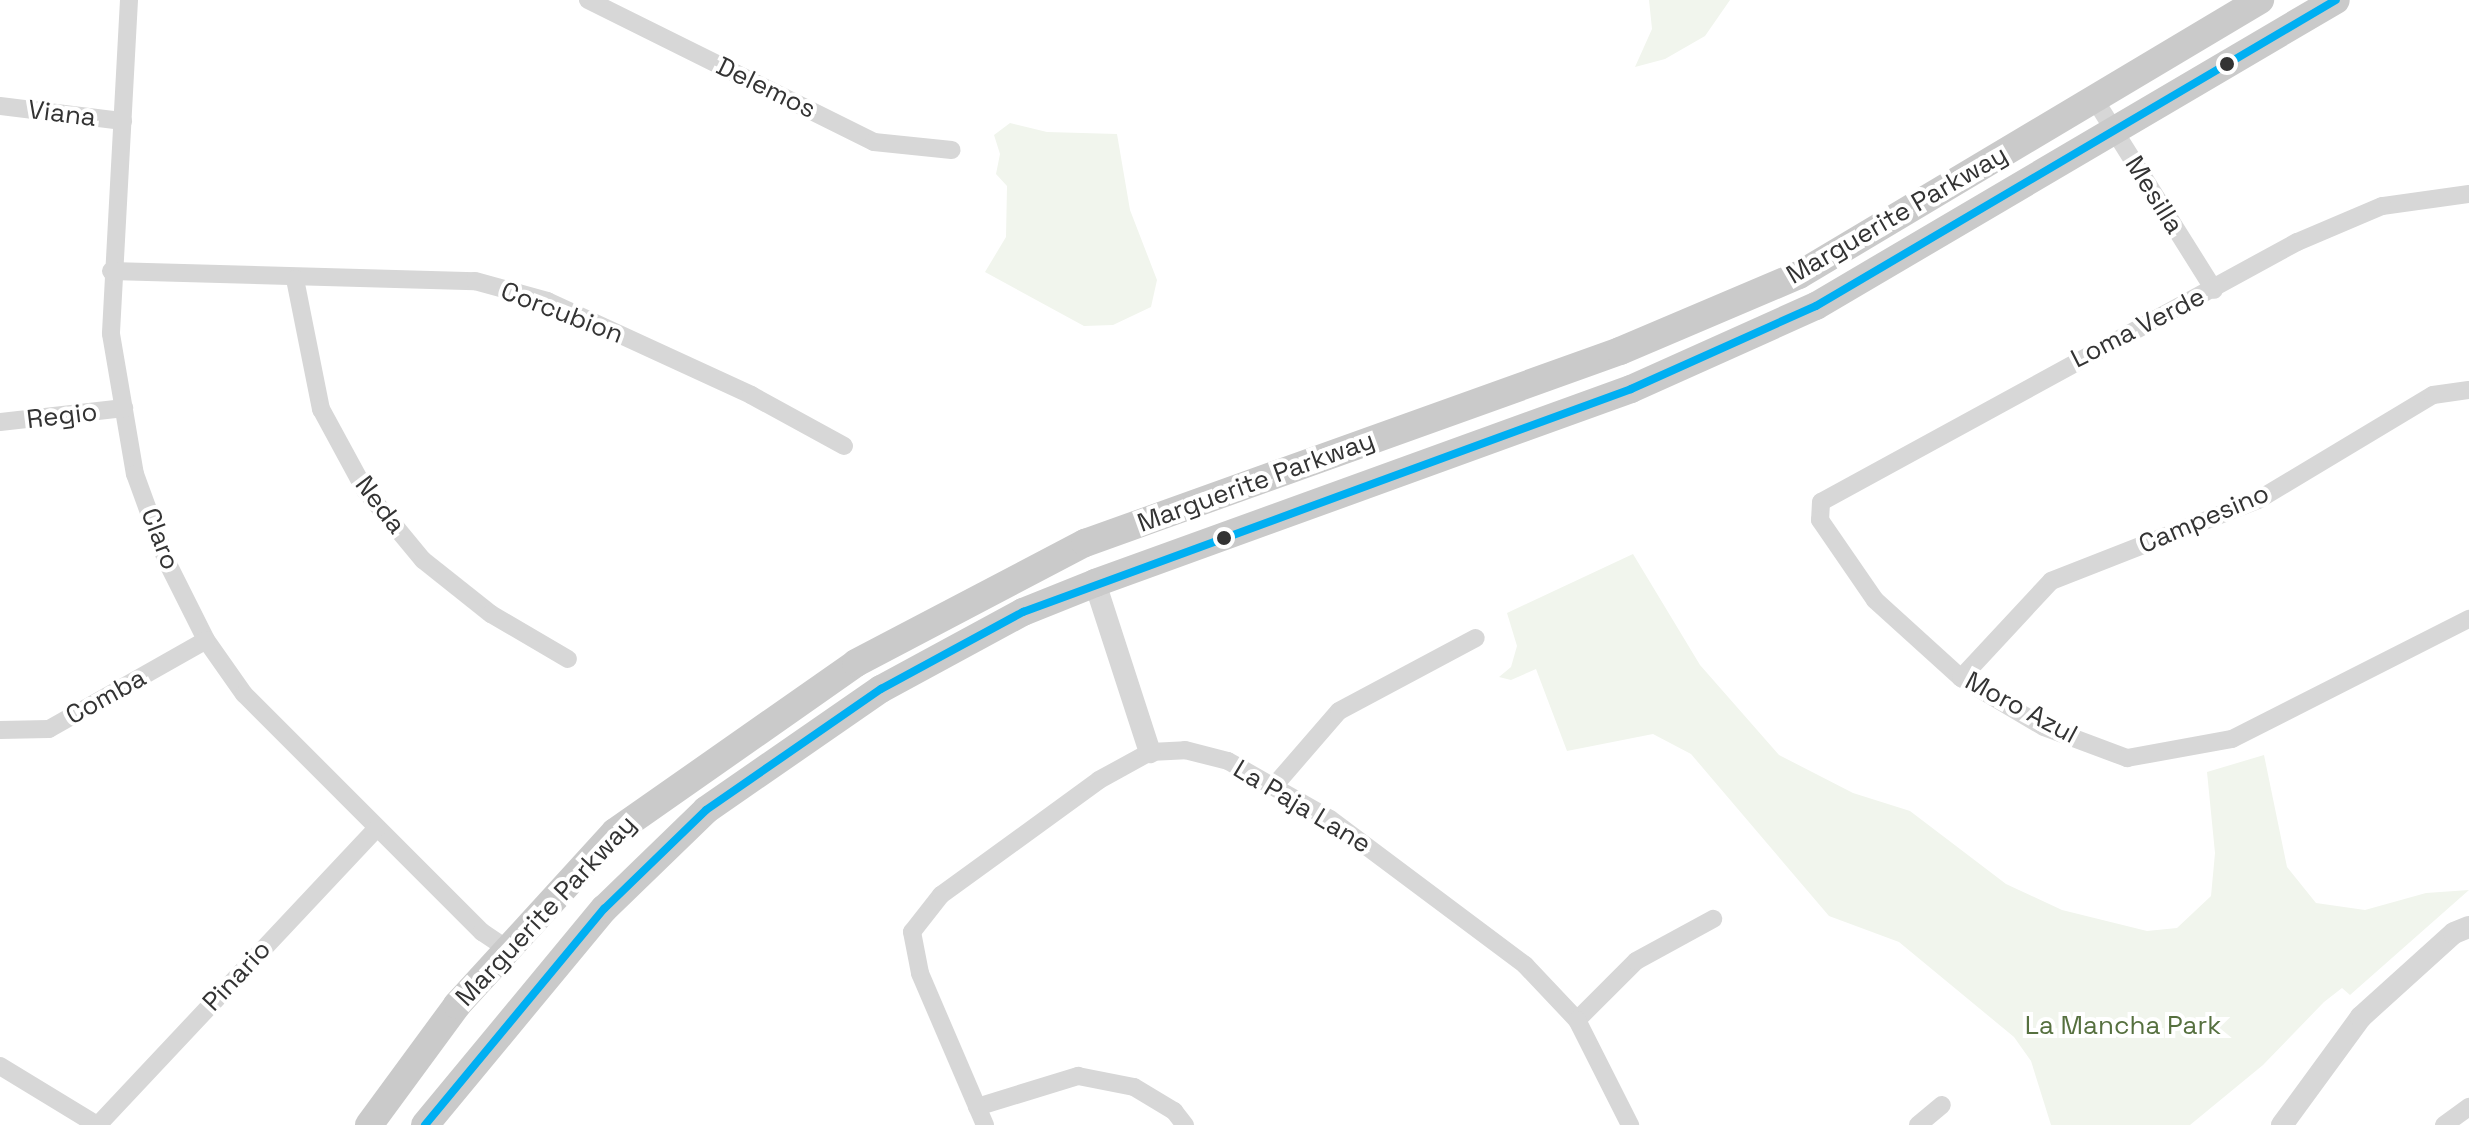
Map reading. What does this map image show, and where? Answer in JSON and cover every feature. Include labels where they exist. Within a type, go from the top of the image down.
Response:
[{"type":"main road","name":"Marguerite Parkway","points":[[369,1125],[457,1005],[615,832],[666,790],[856,663],[1005,581],[1085,543],[1620,351],[1799,275],[2260,0]]},
{"type":"main road","name":"Marguerite Parkway","points":[[425,1125],[604,909],[706,810],[881,689],[1023,612],[1095,583],[1631,389],[1816,306],[2116,133],[2336,0]]},
{"type":"street","name":"Claro","points":[[129,0],[111,271],[111,334],[140,489],[167,562],[206,640],[244,694],[482,932],[509,950]]},
{"type":"street","name":"Delemos","points":[[588,0],[874,142],[952,150]]},
{"type":"street","name":"Mesilla","points":[[2095,100],[2214,290]]},
{"type":"street","name":"Viana","points":[[0,106],[123,121]]},
{"type":"street","name":"Loma Verde","points":[[1821,502],[2043,375],[2109,348],[2339,222],[2382,206],[2469,194]]},
{"type":"street","name":"Corcubion","points":[[111,271],[295,279],[475,281],[547,301],[751,395],[844,446]]},
{"type":"street","name":"Neda","points":[[295,279],[321,409],[365,490],[423,560],[491,614],[568,659]]},
{"type":"street","name":"Campesino","points":[[1961,678],[2051,581],[2258,500],[2433,395],[2469,390]]},
{"type":"street","name":"Regio","points":[[0,422],[124,408]]},
{"type":"street","name":"Moro Azul","points":[[1821,502],[1820,520],[1875,600],[1961,678],[2044,727],[2127,758],[2232,739],[2469,619]]},
{"type":"street","points":[[1095,583],[1150,752]]},
{"type":"street","points":[[1274,786],[1339,711],[1476,638]]},
{"type":"street","name":"Comba","points":[[0,730],[49,729],[206,640]]},
{"type":"street","name":"La Paja Lane","points":[[977,1107],[920,973],[912,932],[941,895],[1099,780],[1150,752],[1185,750],[1213,757],[1274,786],[1409,874],[1525,965],[1577,1020],[1630,1125]]},
{"type":"street","name":"Pinario","points":[[0,1066],[98,1125],[377,828]]},
{"type":"street","points":[[1577,1020],[1636,961],[1713,919]]},
{"type":"street","points":[[2282,1125],[2361,1017],[2444,941],[2469,927]]},
{"type":"street","points":[[985,1125],[977,1107],[1078,1076],[1134,1087],[1174,1111],[1185,1125]]},
{"type":"street","points":[[1918,1125],[1942,1105]]},
{"type":"street","points":[[2444,1125],[2469,1107]]},
{"type":"green space","points":[[1649,0],[1730,0],[1705,36],[1665,59],[1635,67],[1652,29]]},
{"type":"green space","points":[[1010,123],[1047,132],[1117,134],[1130,210],[1157,280],[1151,307],[1113,325],[1084,326],[985,272],[1006,237],[1007,186],[996,174],[1000,154],[994,135]]},
{"type":"green space","name":"La Mancha Park","points":[[1633,554],[1700,665],[1779,755],[1853,793],[1910,811],[2006,884],[2062,910],[2147,931],[2177,928],[2211,896],[2215,853],[2207,772],[2264,755],[2287,867],[2316,903],[2365,910],[2426,893],[2469,890],[2350,995],[2342,988],[2324,1002],[2263,1065],[2190,1125],[2051,1125],[2031,1061],[2014,1037],[1899,942],[1829,916],[1691,754],[1653,734],[1567,751],[1536,669],[1511,680],[1499,677],[1511,667],[1517,646],[1507,613]]},
{"type":"transit line","points":[[425,1125],[604,909],[706,810],[881,689],[1023,612],[1631,389],[1816,306],[2336,0]]}]
